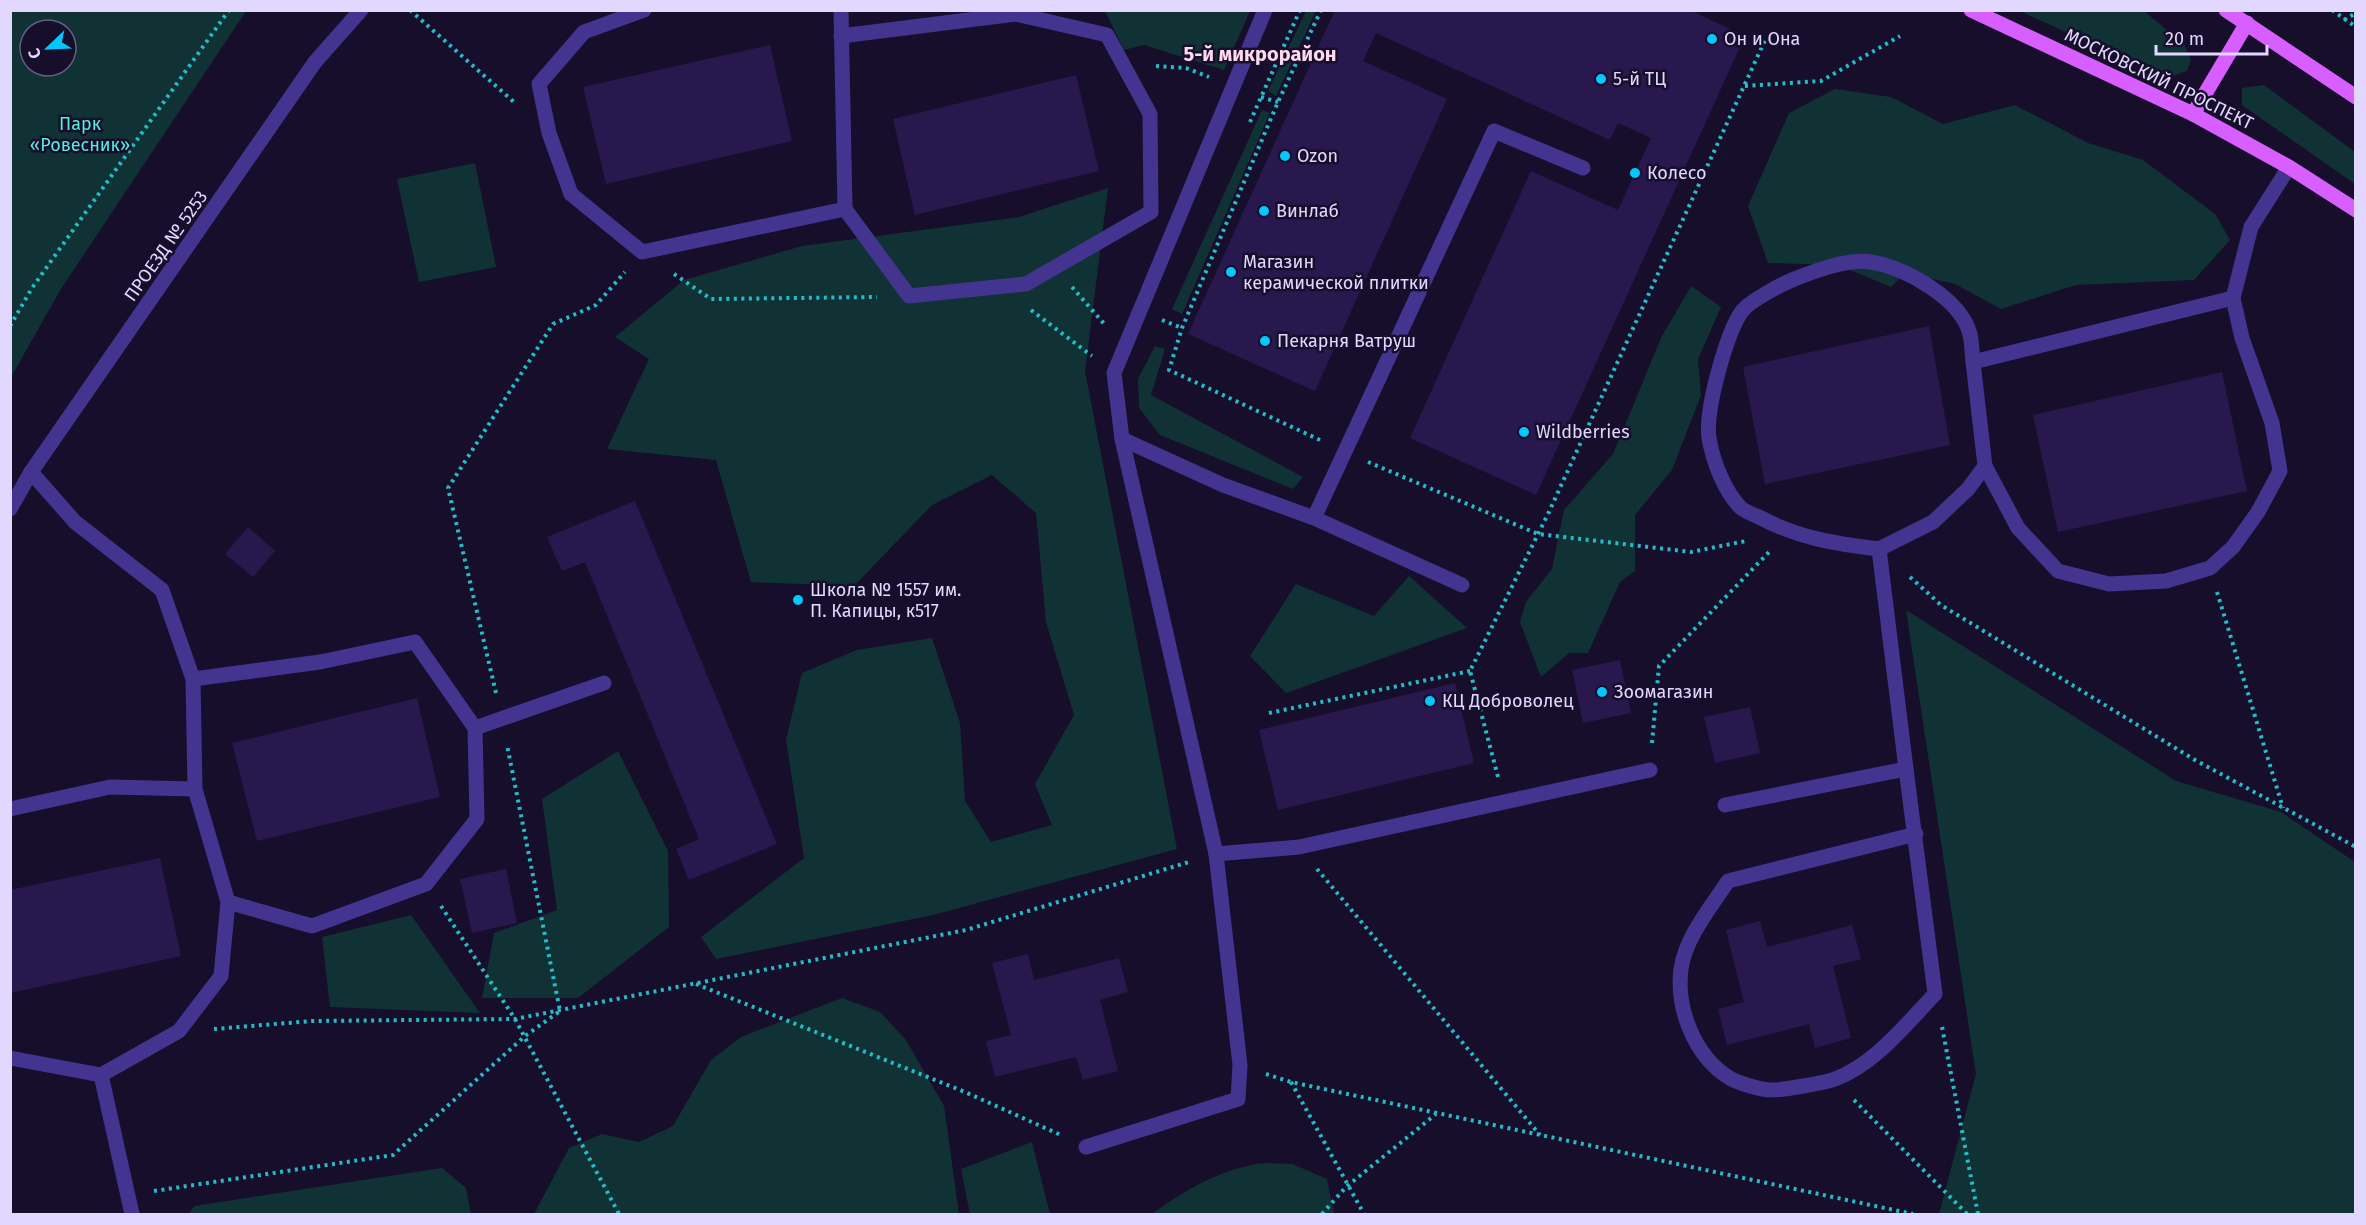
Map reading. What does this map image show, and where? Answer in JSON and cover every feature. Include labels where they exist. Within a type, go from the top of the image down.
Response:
[{"type":"main road","name":"МОСКОВСКИЙ ПРОСПЕКТ","points":[[1971,10],[2193,114],[2289,167],[2355,210]]},
{"type":"main road","points":[[2226,10],[2355,97]]},
{"type":"main road","points":[[2193,114],[2247,23]]},
{"type":"street","name":"ПРОЕЗД № 5253","points":[[10,509],[31,472],[315,62],[361,10]]},
{"type":"street","points":[[644,10],[584,32],[539,84],[549,133],[571,194],[642,252],[845,209]]},
{"type":"street","points":[[841,10],[841,36],[845,209],[909,296],[1026,284],[1151,212],[1150,114],[1107,35],[1016,14],[841,36]]},
{"type":"street","points":[[1086,1147],[1238,1099],[1240,1065],[1216,854],[1122,439],[1114,373],[1265,10]]},
{"type":"street","points":[[1314,518],[1494,131],[1583,168]]},
{"type":"street","points":[[1985,466],[1968,489],[1933,522],[1879,549],[1824,543],[1788,533],[1741,508],[1719,474],[1708,436],[1714,390],[1727,346],[1743,310],[1782,285],[1823,268],[1870,261],[1906,273],[1937,292],[1958,311],[1970,333],[1985,466],[2018,528],[2058,571],[2109,584],[2166,580],[2210,568],[2239,538],[2258,512],[2280,471],[2272,423],[2242,338],[2233,298],[2251,227],[2289,167]]},
{"type":"street","points":[[1973,362],[2233,298]]},
{"type":"street","points":[[1122,439],[1223,485],[1314,518],[1462,585]]},
{"type":"street","points":[[10,1058],[101,1075],[179,1031],[221,976],[228,902],[195,789],[193,679],[162,590],[75,522],[31,472]]},
{"type":"street","points":[[1879,549],[1906,769],[1914,809],[1935,994],[1891,1040],[1853,1070],[1833,1079],[1771,1090],[1729,1078],[1706,1056],[1692,1034],[1680,1005],[1681,968],[1695,933],[1728,881],[1916,834]]},
{"type":"street","points":[[193,679],[320,662],[415,642],[475,728],[477,819],[426,884],[312,926],[228,902]]},
{"type":"street","points":[[475,728],[604,684]]},
{"type":"street","points":[[1725,805],[1906,769]]},
{"type":"street","points":[[1216,854],[1299,847],[1650,770]]},
{"type":"street","points":[[10,809],[110,787],[195,789]]},
{"type":"street","points":[[101,1075],[132,1215]]},
{"type":"path","points":[[10,326],[32,288],[229,10]]},
{"type":"path","points":[[410,10],[549,133]]},
{"type":"path","points":[[1247,129],[1300,10]]},
{"type":"path","points":[[1321,10],[1278,102],[1182,328],[1169,370],[1345,452],[1538,534],[1691,552],[1788,533]]},
{"type":"path","points":[[2332,10],[2355,27]]},
{"type":"path","points":[[2344,20],[2355,13]]},
{"type":"path","points":[[1745,86],[1821,81],[1900,36]]},
{"type":"path","points":[[1505,802],[1470,671],[1538,534],[1766,38]]},
{"type":"path","points":[[1124,65],[1186,68],[1278,102]]},
{"type":"path","points":[[1055,267],[1124,347]]},
{"type":"path","points":[[1154,328],[1164,308]]},
{"type":"path","points":[[1159,319],[1182,328]]},
{"type":"path","points":[[1650,770],[1659,666],[1788,533]]},
{"type":"path","points":[[1879,549],[1941,605],[2195,760],[2355,847]]},
{"type":"path","points":[[2210,568],[2283,808]]},
{"type":"path","points":[[1269,713],[1470,671]]},
{"type":"path","points":[[1299,847],[1540,1136]]},
{"type":"path","points":[[179,1031],[312,1021],[515,1019],[966,930],[1216,854]]},
{"type":"path","points":[[426,884],[515,1019],[619,1215]]},
{"type":"path","points":[[695,983],[965,1092],[1086,1147]]},
{"type":"path","points":[[1935,994],[1978,1215]]},
{"type":"path","points":[[1240,1065],[1291,1082],[1913,1215]]},
{"type":"path","points":[[1833,1079],[1967,1215]]},
{"type":"path","points":[[1291,1082],[1364,1215]]},
{"type":"path","points":[[1322,1215],[1347,1187],[1437,1114]]},
{"type":"green space","name":"Парк «Ровесник»","points":[[10,11],[246,11],[61,289],[11,377]]},
{"type":"green space","points":[[1105,11],[1250,11],[1224,70],[1144,45],[1124,50]]},
{"type":"green space","points":[[1306,11],[1316,11],[1276,96],[1268,91]]},
{"type":"green space","points":[[2020,11],[2144,11],[2184,44],[2191,60],[2187,71],[2166,78]]},
{"type":"green space","points":[[2264,85],[2355,152],[2355,184],[2242,105],[2242,88]]},
{"type":"green space","points":[[1835,89],[1891,97],[1943,124],[2015,105],[2088,143],[2143,160],[2215,214],[2230,240],[2194,280],[2076,285],[2001,309],[1955,284],[1906,273],[1891,287],[1838,265],[1768,263],[1748,206],[1789,113]]},
{"type":"green space","points":[[1262,110],[1270,113],[1182,314],[1172,309]]},
{"type":"green space","points":[[475,163],[496,267],[419,282],[397,179]]},
{"type":"green space","points":[[1108,188],[1085,371],[1177,849],[933,915],[716,959],[701,937],[804,858],[786,740],[802,673],[857,650],[932,638],[960,723],[965,801],[991,842],[1052,825],[1035,784],[1074,715],[1046,622],[1036,513],[992,475],[932,505],[854,586],[751,582],[716,460],[607,449],[649,359],[615,337],[684,280],[802,246],[1019,217]]},
{"type":"green space","points":[[1691,286],[1721,307],[1698,359],[1701,395],[1672,470],[1635,515],[1635,571],[1620,582],[1588,653],[1569,653],[1541,677],[1520,622],[1526,602],[1552,569],[1564,510],[1613,454],[1661,338]]},
{"type":"green space","points":[[1155,346],[1165,349],[1151,395],[1303,477],[1293,489],[1160,435],[1139,408],[1138,379]]},
{"type":"green space","points":[[1409,576],[1467,628],[1286,693],[1250,656],[1296,584],[1374,616]]},
{"type":"green space","points":[[1906,610],[2176,781],[2281,812],[2355,862],[2355,1214],[1939,1214],[1976,1074]]},
{"type":"green space","points":[[618,751],[668,851],[669,927],[578,998],[482,998],[494,933],[557,910],[542,799]]},
{"type":"green space","points":[[411,915],[480,1013],[330,1007],[322,937]]},
{"type":"green space","points":[[842,998],[880,1012],[906,1040],[944,1106],[959,1214],[534,1214],[569,1148],[602,1134],[639,1142],[673,1126],[711,1060],[741,1037]]},
{"type":"green space","points":[[1032,1142],[1050,1214],[970,1214],[961,1169]]},
{"type":"green space","points":[[1266,1163],[1292,1164],[1327,1179],[1334,1214],[1152,1214],[1211,1178],[1237,1168]]},
{"type":"green space","points":[[442,1168],[466,1188],[471,1214],[189,1214],[194,1206]]},
{"type":"building","points":[[1335,10],[1690,10],[1745,36],[1536,495],[1410,438],[1531,171],[1618,210],[1651,138],[1618,123],[1610,140],[1376,33],[1363,61],[1447,99],[1315,391],[1188,334]]},
{"type":"building","points":[[770,45],[792,141],[606,184],[583,87]]},
{"type":"building","points":[[1076,75],[1099,171],[915,215],[893,119]]},
{"type":"building","points":[[1929,326],[1950,445],[1765,484],[1743,367]]},
{"type":"building","points":[[2222,372],[2247,491],[2058,532],[2033,415]]},
{"type":"building","points":[[635,501],[777,844],[689,880],[676,849],[699,839],[585,562],[562,571],[547,537]]},
{"type":"building","points":[[248,527],[275,551],[253,577],[225,554]]},
{"type":"building","name":"Зоомагазин","points":[[1620,660],[1631,713],[1583,723],[1572,670]]},
{"type":"building","points":[[1455,683],[1474,763],[1278,810],[1259,730]]},
{"type":"building","points":[[417,698],[440,797],[257,841],[232,743]]},
{"type":"building","points":[[1750,707],[1760,753],[1715,763],[1704,717]]},
{"type":"building","points":[[160,858],[181,956],[10,993],[10,890]]},
{"type":"building","points":[[506,869],[517,923],[472,933],[460,879]]},
{"type":"building","points":[[1760,921],[1767,947],[1852,925],[1861,959],[1833,966],[1851,1038],[1815,1048],[1809,1024],[1727,1045],[1718,1009],[1744,1002],[1726,930]]},
{"type":"building","points":[[1028,954],[1034,980],[1119,958],[1128,992],[1100,1000],[1118,1071],[1083,1080],[1076,1057],[995,1077],[986,1041],[1011,1035],[992,963]]},
{"type":"place","name":"Он и Она","points":[[1712,39]]},
{"type":"place","name":"5-й ТЦ","points":[[1601,79]]},
{"type":"place","name":"Ozon","points":[[1285,156]]},
{"type":"place","name":"Колесо","points":[[1635,173]]},
{"type":"place","name":"Винлаб","points":[[1264,211]]},
{"type":"place","name":"Магазин керамической плитки","points":[[1231,272]]},
{"type":"place","name":"Пекарня Ватруш","points":[[1265,341]]},
{"type":"place","name":"Wildberries","points":[[1524,432]]},
{"type":"place","name":"Школа № 1557 им. П. Капицы, к517","points":[[798,600]]},
{"type":"place","name":"Зоомагазин","points":[[1602,692]]},
{"type":"place","name":"КЦ Доброволец","points":[[1430,701]]},
{"type":"district","name":"5-й микрорайон","points":[[1260,54]]}]
